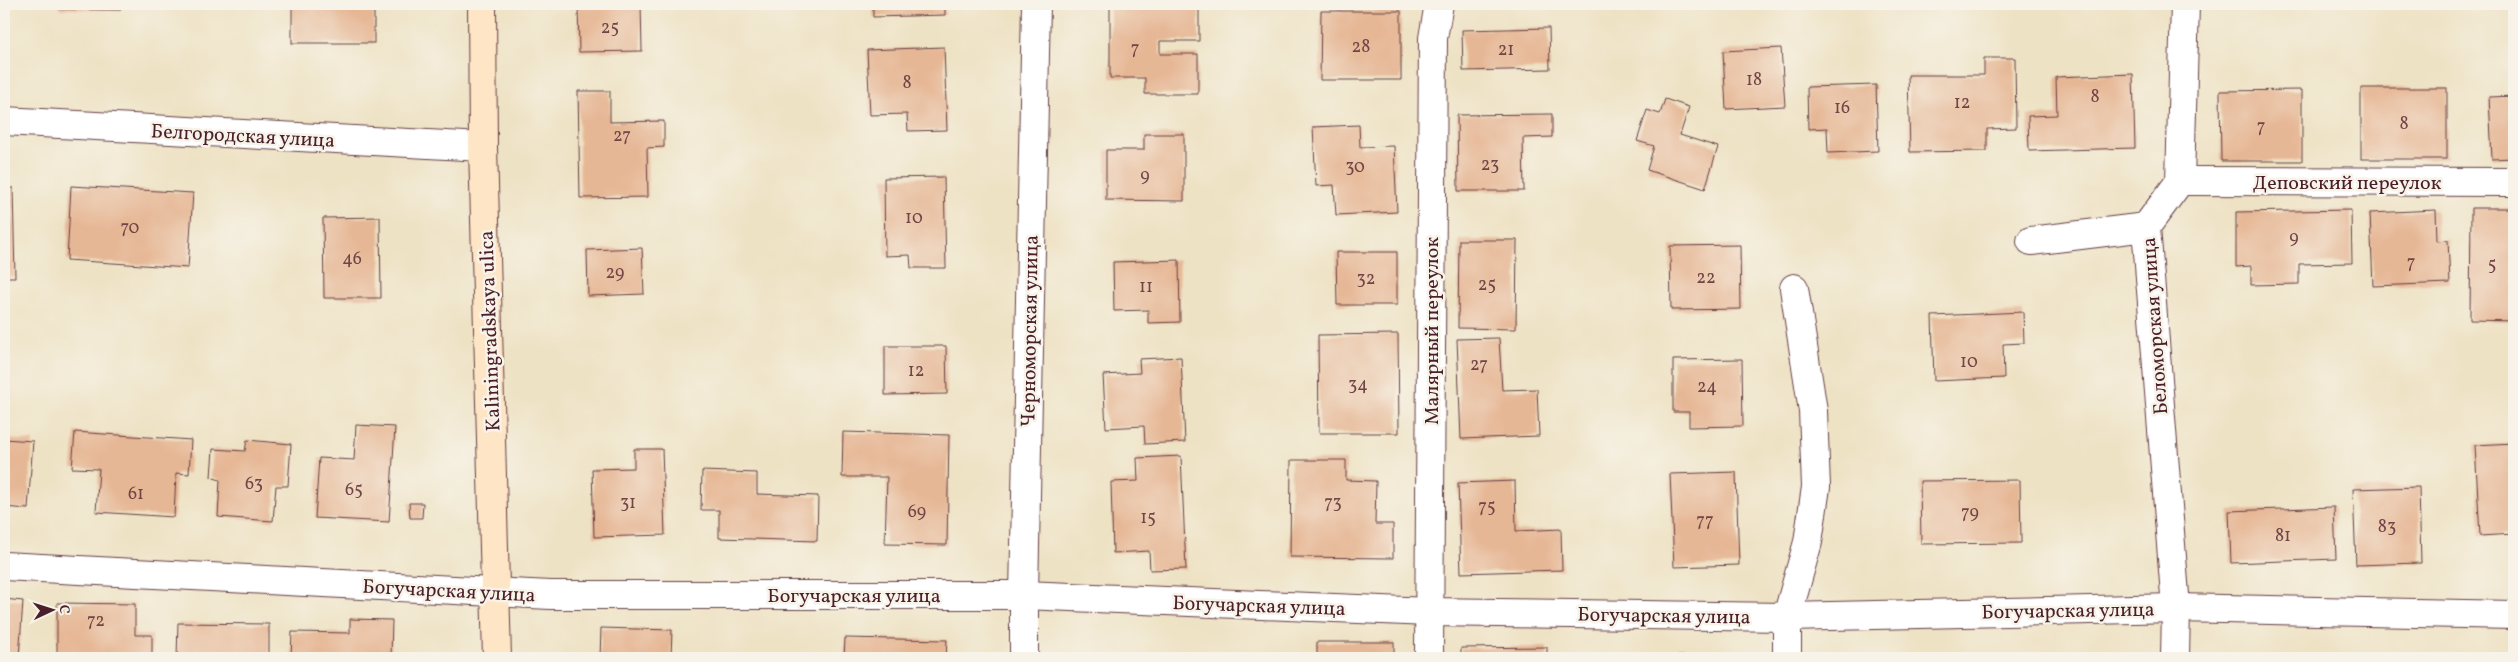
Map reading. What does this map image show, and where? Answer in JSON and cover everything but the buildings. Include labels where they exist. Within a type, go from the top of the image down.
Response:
[{"type":"main road","name":"Kaliningradskaya ulica","points":[[482,4],[483,147],[497,592],[497,658]]},
{"type":"street","name":"Черноморская улица","points":[[1024,658],[1036,4]]},
{"type":"street","name":"Малярный переулок","points":[[1429,658],[1434,38],[1439,4]]},
{"type":"street","points":[[2180,181],[2185,4]]},
{"type":"street","name":"Белгородская улица","points":[[4,121],[483,147]]},
{"type":"street","name":"Деповский переулок","points":[[2180,181],[2514,182]]},
{"type":"street","name":"Беломорская улица","points":[[2175,658],[2176,608],[2146,227],[2180,181]]},
{"type":"street","points":[[2031,241],[2146,227]]},
{"type":"street","points":[[1787,658],[1787,617],[1808,542],[1816,487],[1813,411],[1794,288]]},
{"type":"street","name":"Богучарская улица","points":[[4,566],[569,595],[1024,595],[1429,612],[1787,617],[2176,608],[2514,615]]}]
